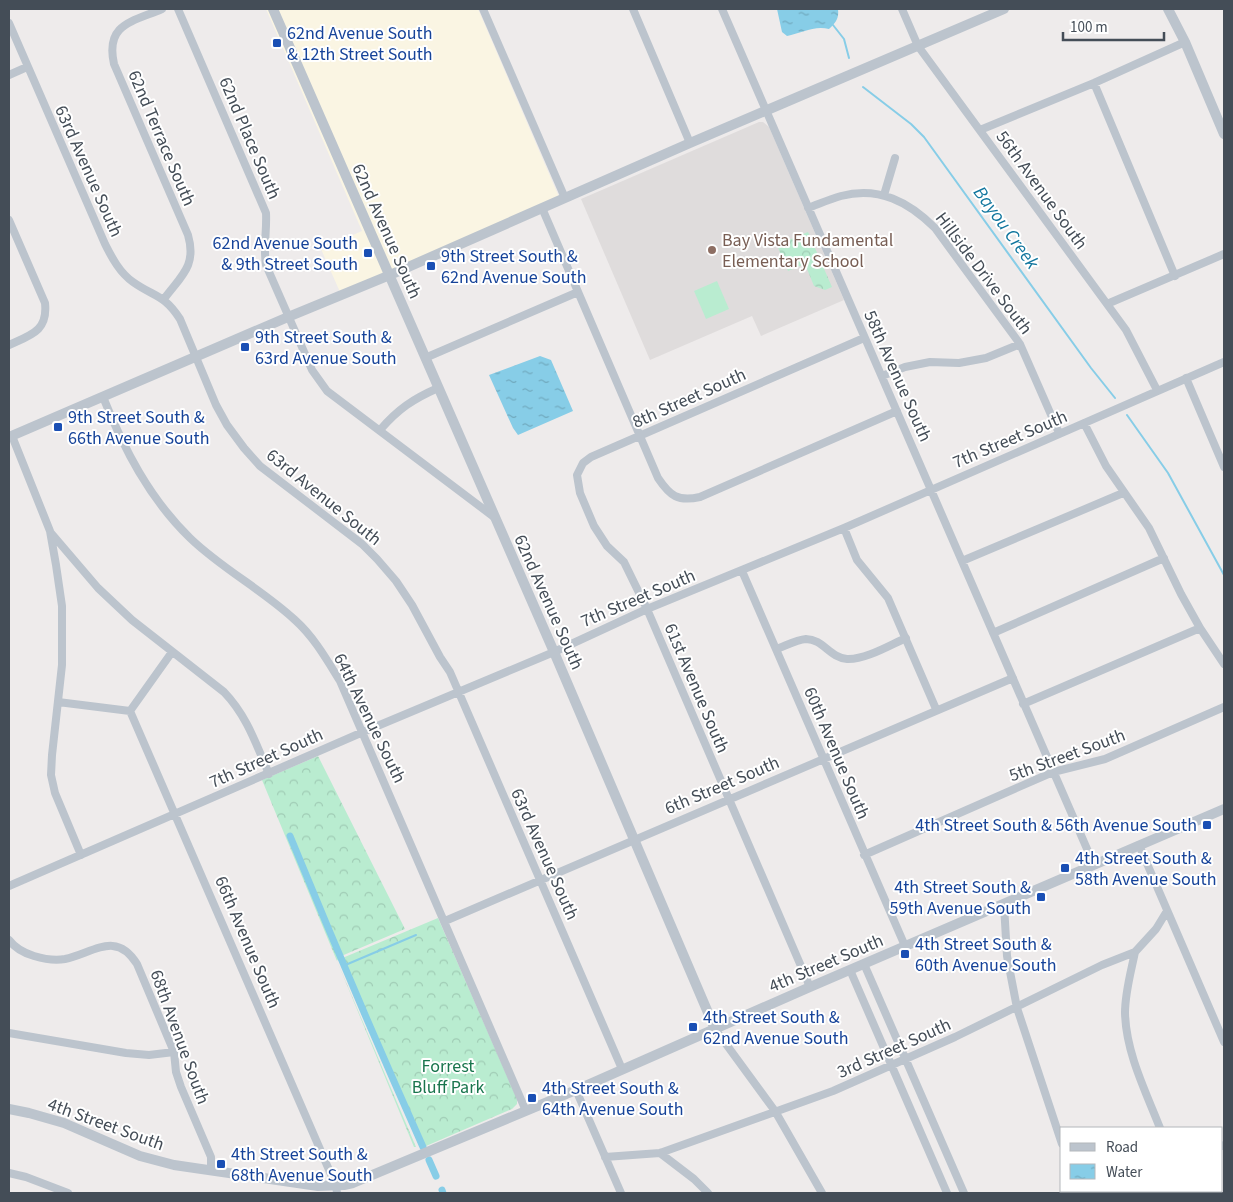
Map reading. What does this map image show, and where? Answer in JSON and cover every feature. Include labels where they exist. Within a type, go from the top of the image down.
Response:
[{"type":"street","name":"62nd Terrace South","points":[[162,9],[127,23],[118,30],[111,50],[114,64],[188,235],[192,249],[191,260],[188,266],[164,299]]},
{"type":"street","name":"62nd Place South","points":[[178,9],[266,213],[267,224],[264,254],[266,265],[312,370],[319,381],[337,400],[380,430],[494,517]]},
{"type":"street","name":"62nd Avenue South","points":[[272,9],[554,652],[715,1029],[775,1111],[822,1193]]},
{"type":"street","points":[[484,9],[564,198]]},
{"type":"street","points":[[632,9],[690,144]]},
{"type":"street","name":"58th Avenue South","points":[[722,9],[1094,865]]},
{"type":"street","name":"56th Avenue South","points":[[902,9],[918,46],[1126,330],[1157,390]]},
{"type":"street","points":[[81,855],[55,793],[51,775],[62,665],[62,606],[50,531],[10,434],[103,397],[390,275],[1004,9]]},
{"type":"street","points":[[1168,9],[1222,123],[1224,134]]},
{"type":"street","points":[[1174,9],[1185,42]]},
{"type":"street","name":"63rd Avenue South","points":[[9,23],[105,244],[116,265],[133,282],[164,299],[173,308],[180,319],[195,357],[227,425],[249,454],[260,466],[362,544],[396,581],[412,605],[450,672],[622,1069]]},
{"type":"street","points":[[980,130],[1094,83],[1185,42]]},
{"type":"street","points":[[9,75],[27,67]]},
{"type":"street","points":[[1094,83],[1175,276]]},
{"type":"street","points":[[884,194],[895,158]]},
{"type":"street","name":"Hillside Drive South","points":[[808,208],[842,196],[863,193],[884,194],[921,214],[936,228],[1020,344],[1059,433]]},
{"type":"street","points":[[542,208],[658,478],[673,496],[684,499],[700,498],[897,411]]},
{"type":"street","points":[[9,220],[45,303],[46,313],[43,323],[37,331],[9,344]]},
{"type":"street","points":[[1107,304],[1224,254]]},
{"type":"street","points":[[425,358],[578,292]]},
{"type":"street","name":"8th Street South","points":[[591,520],[580,493],[577,475],[582,463],[591,457],[864,338]]},
{"type":"street","points":[[882,376],[930,362],[959,362],[986,358],[1020,344]]},
{"type":"street","name":"7th Street South","points":[[9,886],[363,732],[554,652],[647,609],[844,528],[1224,362]]},
{"type":"street","points":[[1186,378],[1224,467]]},
{"type":"street","points":[[380,430],[406,404],[438,388]]},
{"type":"street","name":"64th Avenue South","points":[[103,397],[120,439],[136,468],[170,518],[192,539],[296,621],[327,660],[340,681],[526,1111]]},
{"type":"street","points":[[1084,423],[1106,466],[1123,493],[1150,528],[1181,594],[1200,628],[1224,664]]},
{"type":"street","points":[[962,562],[1123,493]]},
{"type":"street","name":"61st Avenue South","points":[[591,520],[607,546],[624,562],[647,609],[810,987]]},
{"type":"street","points":[[844,528],[858,560],[888,598],[936,710]]},
{"type":"street","points":[[50,531],[69,556],[98,588],[132,620],[224,692],[235,703],[245,717],[269,774]]},
{"type":"street","points":[[993,633],[1164,558]]},
{"type":"street","name":"60th Avenue South","points":[[742,571],[905,946]]},
{"type":"street","points":[[1023,704],[1200,628]]},
{"type":"street","points":[[776,649],[807,639],[819,642],[829,652],[840,658],[850,660],[861,658],[906,638]]},
{"type":"street","points":[[58,702],[130,711],[172,652]]},
{"type":"street","name":"6th Street South","points":[[445,921],[822,758],[1013,678]]},
{"type":"street","name":"5th Street South","points":[[864,854],[1053,772],[1105,759],[1224,707]]},
{"type":"street","name":"66th Avenue South","points":[[130,711],[337,1190]]},
{"type":"street","name":"4th Street South","points":[[9,1109],[64,1123],[140,1156],[174,1165],[337,1190],[576,1090],[1224,809]]},
{"type":"street","points":[[1139,846],[1224,1042]]},
{"type":"street","points":[[1004,905],[1007,956],[1017,1008],[1060,1138]]},
{"type":"street","name":"3rd Street South","points":[[605,1157],[660,1153],[834,1091],[1017,1008],[1102,965],[1135,952],[1156,929],[1167,911]]},
{"type":"street","name":"68th Avenue South","points":[[9,940],[29,955],[54,960],[72,957],[100,946],[124,950],[132,956],[174,1052],[176,1072],[211,1158],[211,1171]]},
{"type":"street","points":[[1135,952],[1126,990],[1125,1012],[1127,1029],[1133,1055],[1160,1127]]},
{"type":"street","points":[[864,964],[964,1193]]},
{"type":"street","points":[[850,970],[947,1193]]},
{"type":"street","points":[[9,1033],[126,1053],[149,1055],[174,1052]]},
{"type":"street","points":[[576,1090],[621,1193]]},
{"type":"street","points":[[660,1153],[694,1179],[708,1193]]},
{"type":"street","points":[[9,1173],[26,1177],[68,1193]]},
{"type":"shaded area","points":[[266,9],[268,9],[384,274],[340,292],[321,249],[362,231]]},
{"type":"shaded area","points":[[277,9],[478,9],[559,197],[392,271]]},
{"type":"shaded area","name":"Bay Vista Fundamental Elementary School","points":[[759,122],[763,122],[769,127],[844,300],[761,336],[752,316],[650,360],[581,199]]},
{"type":"green space","points":[[808,232],[832,287],[825,290],[814,286],[805,264],[788,271],[777,245]]},
{"type":"green space","points":[[717,281],[729,309],[706,319],[694,291]]},
{"type":"green space","points":[[318,756],[405,929],[339,957],[337,961],[416,1147],[414,1147],[262,780]]},
{"type":"green space","name":"Forrest Bluff Park","points":[[438,918],[517,1099],[517,1104],[512,1109],[426,1146],[419,1145],[340,959]]},
{"type":"water","points":[[777,9],[838,9],[838,15],[829,29],[813,29],[787,36],[782,32]]},
{"type":"water","points":[[540,356],[551,360],[573,411],[518,435],[489,375]]},
{"type":"waterway","name":"Bayou Creek","points":[[833,25],[844,39],[849,58]]},
{"type":"waterway","name":"Bayou Creek","points":[[863,87],[911,124],[924,137],[1091,368],[1115,398]]},
{"type":"waterway","name":"Bayou Creek","points":[[1127,415],[1168,473],[1224,575]]},
{"type":"waterway","points":[[290,836],[355,992],[423,1147]]},
{"type":"waterway","points":[[343,966],[416,935]]},
{"type":"waterway","points":[[429,1160],[436,1176]]},
{"type":"place","name":"62nd Avenue South & 12th Street South","points":[[277,43]]},
{"type":"place","name":"Bay Vista Fundamental Elementary School","points":[[712,250]]},
{"type":"place","name":"62nd Avenue South & 9th Street South","points":[[368,253]]},
{"type":"place","name":"9th Street South & 62nd Avenue South","points":[[431,266]]},
{"type":"place","name":"9th Street South & 63rd Avenue South","points":[[245,347]]},
{"type":"place","name":"9th Street South & 66th Avenue South","points":[[58,427]]},
{"type":"place","name":"4th Street South & 56th Avenue South","points":[[1207,825]]},
{"type":"place","name":"4th Street South & 58th Avenue South","points":[[1065,868]]},
{"type":"place","name":"4th Street South & 59th Avenue South","points":[[1041,897]]},
{"type":"place","name":"4th Street South & 60th Avenue South","points":[[905,954]]},
{"type":"place","name":"4th Street South & 62nd Avenue South","points":[[693,1027]]},
{"type":"place","name":"4th Street South & 64th Avenue South","points":[[532,1098]]},
{"type":"place","name":"4th Street South & 68th Avenue South","points":[[221,1164]]}]
